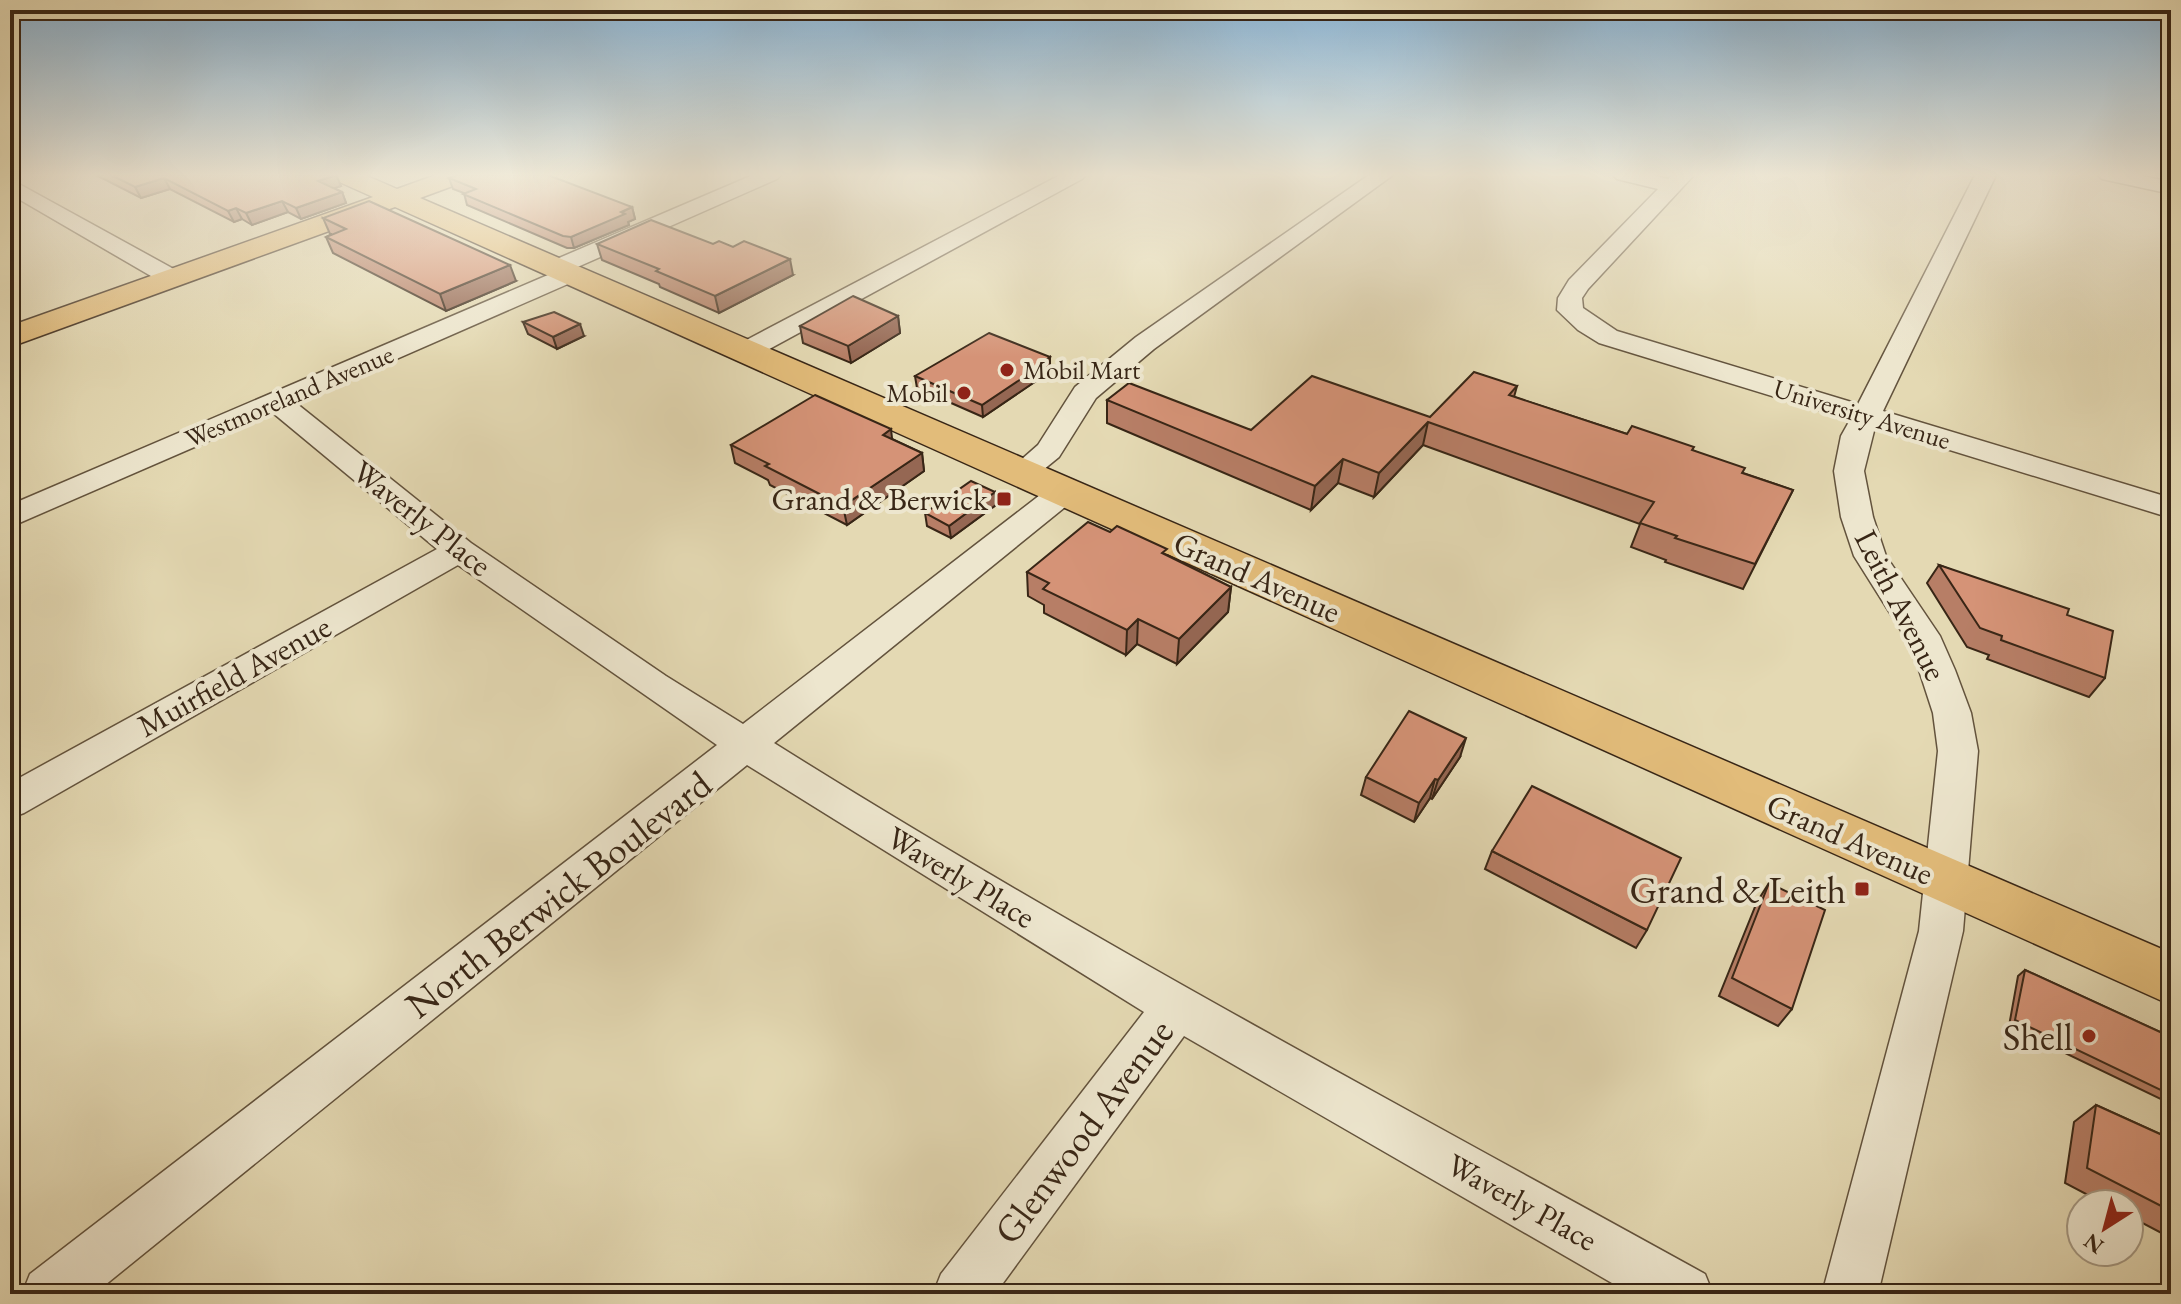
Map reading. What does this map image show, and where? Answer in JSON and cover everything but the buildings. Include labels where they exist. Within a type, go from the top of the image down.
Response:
[{"type":"main road","points":[[10,337],[289,236]]},
{"type":"main road","name":"Grand Avenue","points":[[479,236],[2171,980]]},
{"type":"street","points":[[99,236],[172,278]]},
{"type":"street","name":"Westmoreland Avenue","points":[[10,517],[638,236]]},
{"type":"street","points":[[744,352],[961,236]]},
{"type":"street","points":[[1021,473],[1049,451],[1085,393],[1145,343],[1296,236]]},
{"type":"street","name":"University Avenue","points":[[1625,236],[1578,285],[1570,298],[1570,310],[1608,337],[2171,508]]},
{"type":"street","name":"Leith Avenue","points":[[1850,1294],[1941,931],[1958,751],[1952,713],[1922,636],[1870,556],[1857,517],[1849,471],[1856,436],[1956,236]]},
{"type":"street","name":"Waverly Place","points":[[275,401],[459,550],[653,685],[838,804],[1177,1007],[1685,1294]]},
{"type":"street","name":"North Berwick Boulevard","points":[[50,1294],[1064,492]]},
{"type":"street","name":"Muirfield Avenue","points":[[10,802],[459,550]]},
{"type":"street","name":"Glenwood Avenue","points":[[961,1294],[1177,1007]]},
{"type":"place","name":"Mobil Mart","points":[[1007,370]]},
{"type":"place","name":"Mobil","points":[[964,393]]},
{"type":"place","name":"Grand & Berwick","points":[[1004,499]]},
{"type":"place","name":"Grand & Leith","points":[[1862,889]]},
{"type":"place","name":"Shell","points":[[2089,1036]]}]
